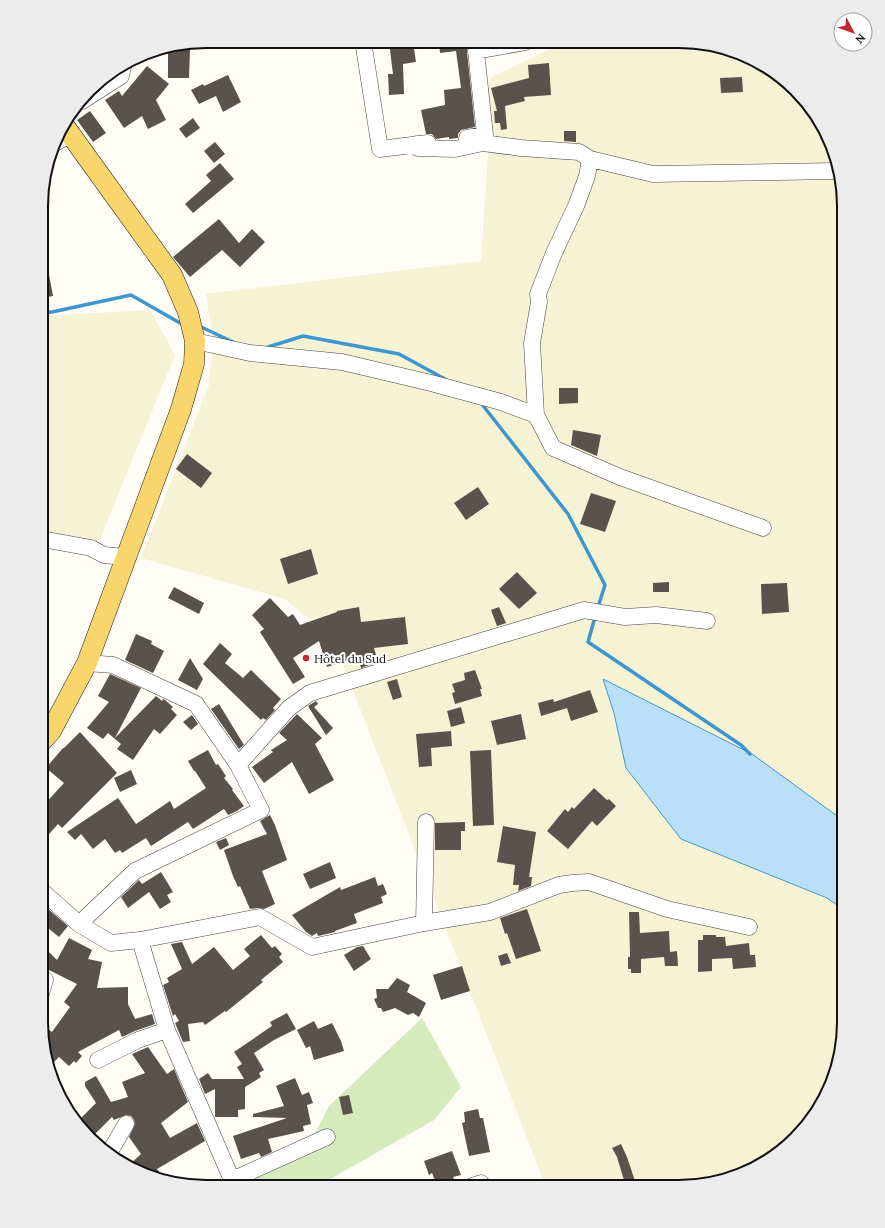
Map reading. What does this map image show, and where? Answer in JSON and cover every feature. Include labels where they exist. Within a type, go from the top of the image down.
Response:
[{"type":"main road","points":[[48,728],[87,663],[181,409],[194,364],[195,345],[188,312],[172,275],[65,134]]},
{"type":"street","points":[[364,48],[380,149],[485,135],[476,51],[493,48]]},
{"type":"street","points":[[97,91],[121,76],[122,72]]},
{"type":"street","points":[[417,144],[418,148],[455,149],[483,143],[521,148],[579,152],[590,159],[653,174],[833,171]]},
{"type":"street","points":[[590,159],[587,176],[576,206],[554,253],[538,294],[539,302],[532,342],[536,415],[552,448],[620,476],[763,528]]},
{"type":"street","points":[[195,345],[250,353],[342,362],[431,383],[501,402],[536,415]]},
{"type":"street","points":[[48,540],[91,548],[104,555],[126,557]]},
{"type":"street","points":[[238,765],[289,708],[310,692],[584,610],[625,617],[656,615],[708,621]]},
{"type":"street","points":[[79,924],[135,871],[261,810],[238,765],[196,704],[113,665],[87,663]]},
{"type":"street","points":[[424,923],[426,822]]},
{"type":"street","points":[[48,896],[79,924],[111,943],[140,940],[260,917],[312,947],[424,923],[490,912],[560,885],[589,882],[667,909],[749,927]]},
{"type":"street","points":[[140,940],[167,1030],[232,1180]]},
{"type":"street","points":[[98,1060],[138,1040],[167,1030]]},
{"type":"street","points":[[112,1148],[126,1124]]},
{"type":"street","points":[[239,1180],[326,1138]]},
{"type":"shaded area","points":[[552,48],[690,48],[730,56],[749,64],[767,75],[783,87],[798,102],[821,136],[829,155],[836,185],[836,1043],[829,1073],[821,1092],[810,1110],[791,1134],[767,1153],[749,1164],[730,1172],[700,1179],[543,1180],[333,639],[285,599],[141,558],[209,385],[213,339],[206,294],[481,261],[491,108],[485,88],[492,77]]},
{"type":"shaded area","points":[[150,310],[175,355],[92,559],[48,536],[48,316]]},
{"type":"green space","points":[[422,1018],[461,1087],[434,1120],[329,1180],[246,1180],[245,1177],[310,1143],[329,1106]]},
{"type":"water","points":[[603,679],[752,754],[837,816],[837,905],[827,898],[681,839],[626,768],[614,713]]},
{"type":"building","points":[[390,48],[414,48],[416,62],[403,64],[404,94],[389,95],[388,74],[393,74]]},
{"type":"building","points":[[440,48],[468,48],[475,127],[461,130],[458,134],[458,138],[449,139],[449,137],[436,139],[432,134],[426,134],[421,110],[445,105],[444,90],[461,88],[456,51],[440,53]]},
{"type":"building","points":[[190,50],[189,78],[168,78],[168,52]]},
{"type":"building","points":[[549,63],[551,95],[524,97],[525,101],[505,106],[507,129],[501,130],[500,123],[495,123],[494,111],[497,111],[491,88],[529,78],[528,65]]},
{"type":"building","points":[[147,66],[169,84],[156,100],[166,120],[148,129],[142,116],[124,128],[105,100],[119,91],[122,96]]},
{"type":"building","points":[[228,75],[241,102],[223,112],[216,96],[199,104],[191,90]]},
{"type":"building","points":[[742,77],[743,92],[721,93],[720,78]]},
{"type":"building","points":[[90,111],[106,133],[93,142],[77,120]]},
{"type":"building","points":[[193,118],[200,128],[186,138],[179,129]]},
{"type":"building","points":[[564,131],[576,131],[576,142],[564,141]]},
{"type":"building","points":[[215,142],[225,154],[214,163],[204,151]]},
{"type":"building","points":[[220,163],[234,179],[193,213],[185,204],[211,181],[206,175]]},
{"type":"building","points":[[219,219],[239,243],[252,229],[265,242],[240,267],[222,250],[190,277],[173,257]]},
{"type":"building","points":[[48,269],[53,296],[48,297]]},
{"type":"building","points":[[559,388],[578,388],[578,403],[559,404]]},
{"type":"building","points":[[573,430],[601,435],[597,456],[571,445]]},
{"type":"building","points":[[187,454],[212,473],[201,488],[176,469]]},
{"type":"building","points":[[478,487],[489,504],[466,520],[454,503]]},
{"type":"building","points":[[591,493],[616,501],[605,532],[580,524]]},
{"type":"building","points":[[311,549],[318,574],[288,584],[280,559]]},
{"type":"building","points":[[517,572],[537,593],[519,609],[499,589]]},
{"type":"building","points":[[669,582],[669,592],[653,592],[653,583]]},
{"type":"building","points":[[787,583],[789,612],[762,614],[761,584]]},
{"type":"building","points":[[174,587],[204,603],[199,614],[168,598]]},
{"type":"building","points":[[270,598],[288,617],[293,614],[300,625],[337,611],[359,607],[361,622],[405,617],[408,644],[374,648],[378,662],[361,668],[358,657],[327,667],[319,641],[293,658],[305,677],[293,684],[260,632],[264,629],[252,615]]},
{"type":"building","points":[[499,607],[506,623],[497,626],[491,610]]},
{"type":"building","points":[[136,634],[152,641],[151,644],[164,651],[153,673],[125,660]]},
{"type":"building","points":[[220,643],[232,654],[225,663],[243,678],[251,670],[281,699],[273,708],[275,710],[266,720],[263,718],[261,720],[203,664]]},
{"type":"building","points":[[190,658],[203,679],[197,690],[178,680]]},
{"type":"building","points":[[475,670],[482,689],[480,689],[482,696],[455,704],[452,693],[455,692],[452,684],[465,680],[464,673]]},
{"type":"building","points":[[110,674],[141,688],[115,738],[156,696],[162,701],[163,699],[165,700],[173,707],[171,709],[177,715],[160,734],[154,729],[133,760],[117,749],[121,744],[108,733],[103,739],[87,728],[109,702],[98,696]]},
{"type":"building","points":[[397,679],[402,697],[393,700],[387,682]]},
{"type":"building","points":[[590,690],[598,712],[571,721],[567,708],[541,716],[538,703],[553,699],[554,702]]},
{"type":"building","points":[[316,701],[318,704],[314,707],[333,728],[326,735],[308,706]]},
{"type":"building","points":[[219,704],[244,745],[239,749],[211,709]]},
{"type":"building","points":[[461,707],[465,723],[451,727],[447,711]]},
{"type":"building","points":[[297,714],[322,738],[315,744],[334,780],[309,794],[292,762],[264,783],[252,767],[273,752],[271,750],[287,740],[279,733]]},
{"type":"building","points":[[521,714],[526,739],[497,745],[491,721]]},
{"type":"building","points":[[192,715],[198,724],[191,730],[183,722]]},
{"type":"building","points":[[451,731],[452,746],[431,748],[432,766],[419,767],[416,734]]},
{"type":"building","points":[[80,732],[117,773],[62,828],[58,824],[48,835],[48,800],[64,783],[48,770],[48,766]]},
{"type":"building","points":[[208,750],[216,765],[218,764],[226,776],[224,778],[244,806],[237,811],[228,815],[224,809],[193,829],[188,822],[151,846],[146,838],[122,853],[120,850],[115,853],[105,839],[93,849],[81,834],[75,840],[67,832],[118,798],[136,824],[170,801],[174,809],[206,788],[188,761]]},
{"type":"building","points":[[491,750],[494,825],[473,826],[470,751]]},
{"type":"building","points":[[131,770],[137,784],[120,792],[114,778]]},
{"type":"building","points":[[594,788],[616,806],[597,826],[592,821],[568,849],[547,831],[565,809],[568,812],[572,807],[574,809]]},
{"type":"building","points":[[270,815],[287,860],[262,871],[275,904],[264,909],[250,909],[240,886],[238,887],[233,876],[224,850],[267,834],[260,821]]},
{"type":"building","points":[[465,822],[465,831],[461,831],[461,850],[435,850],[435,823]]},
{"type":"building","points":[[503,826],[536,832],[529,877],[532,877],[531,886],[518,891],[519,885],[513,885],[515,865],[497,862]]},
{"type":"building","points":[[226,838],[229,845],[220,850],[216,842]]},
{"type":"building","points":[[330,862],[336,878],[310,889],[303,874]]},
{"type":"building","points":[[161,872],[173,892],[167,895],[171,902],[160,909],[149,892],[128,908],[121,897],[139,880],[142,884]]},
{"type":"building","points":[[375,877],[378,886],[383,884],[387,894],[381,897],[383,903],[354,914],[357,923],[335,932],[318,936],[317,933],[312,936],[306,932],[292,915],[340,887],[341,890]]},
{"type":"building","points":[[48,909],[68,926],[59,937],[48,928]]},
{"type":"building","points":[[527,909],[541,951],[516,959],[500,918]]},
{"type":"building","points":[[629,912],[639,912],[640,933],[669,931],[670,952],[677,951],[678,966],[665,966],[664,957],[641,959],[641,973],[631,973],[631,969],[628,969],[628,957],[630,957]]},
{"type":"building","points":[[261,935],[272,948],[275,946],[282,954],[279,957],[283,962],[261,980],[263,982],[226,1012],[225,1011],[205,1025],[203,1022],[188,1024],[190,1041],[183,1042],[175,1023],[179,1021],[175,1014],[173,1016],[163,985],[169,982],[167,978],[182,969],[171,944],[182,942],[192,964],[214,947],[233,970],[250,956],[244,949]]},
{"type":"building","points":[[703,935],[725,937],[726,946],[749,943],[750,955],[755,955],[756,967],[733,969],[732,958],[712,959],[712,971],[698,972],[698,940],[703,940]]},
{"type":"building","points":[[69,938],[92,950],[88,959],[102,962],[97,988],[128,987],[128,1004],[135,1019],[152,1014],[155,1024],[122,1037],[119,1030],[78,1052],[82,1056],[76,1063],[74,1061],[69,1066],[59,1057],[53,1063],[48,1029],[52,1032],[70,1007],[64,1002],[77,984],[48,970],[48,951],[57,960]]},
{"type":"building","points":[[363,946],[371,959],[354,971],[344,955],[357,947]]},
{"type":"building","points":[[507,953],[511,963],[501,966],[498,956]]},
{"type":"building","points":[[462,966],[470,991],[441,1000],[433,975]]},
{"type":"building","points":[[397,978],[410,985],[407,992],[426,1003],[419,1017],[413,1013],[408,1015],[395,1008],[383,1012],[381,1008],[378,1008],[374,999],[377,998],[376,989],[388,989]]},
{"type":"building","points":[[287,1013],[296,1029],[274,1040],[254,1053],[264,1070],[259,1073],[261,1077],[245,1087],[245,1109],[238,1110],[238,1117],[215,1117],[215,1089],[205,1094],[199,1079],[208,1073],[212,1079],[244,1079],[237,1067],[242,1064],[234,1052],[272,1026],[270,1022]]},
{"type":"building","points":[[314,1021],[318,1029],[332,1023],[344,1051],[314,1060],[310,1046],[306,1048],[297,1030]]},
{"type":"building","points":[[148,1047],[167,1074],[174,1069],[188,1102],[161,1123],[170,1138],[197,1123],[205,1141],[157,1169],[160,1173],[132,1162],[141,1154],[129,1137],[135,1124],[131,1116],[126,1115],[114,1120],[112,1117],[95,1134],[81,1118],[96,1103],[85,1086],[85,1082],[96,1076],[111,1102],[128,1097],[122,1082],[145,1073],[132,1054]]},
{"type":"building","points":[[295,1078],[302,1095],[309,1092],[313,1103],[307,1105],[311,1124],[303,1126],[304,1131],[268,1139],[272,1152],[261,1157],[259,1153],[241,1159],[233,1136],[287,1118],[253,1117],[253,1114],[284,1106],[276,1086]]},
{"type":"building","points":[[349,1095],[353,1113],[343,1115],[339,1097]]},
{"type":"building","points":[[478,1109],[480,1118],[483,1118],[490,1152],[469,1156],[462,1123],[465,1122],[464,1112]]},
{"type":"building","points":[[621,1144],[635,1180],[624,1180],[617,1157],[612,1148]]},
{"type":"building","points":[[452,1151],[461,1175],[453,1177],[454,1179],[451,1180],[435,1180],[432,1173],[429,1175],[424,1161]]},
{"type":"waterway","points":[[48,312],[131,295],[180,323],[185,324]]},
{"type":"waterway","points":[[199,326],[233,342]]},
{"type":"waterway","points":[[265,348],[303,336],[399,354],[445,379]]},
{"type":"waterway","points":[[481,403],[568,514],[605,585],[598,607]]},
{"type":"waterway","points":[[595,617],[588,642],[741,745],[750,754]]},
{"type":"place","name":"Hôtel du Sud","points":[[306,658]]}]
